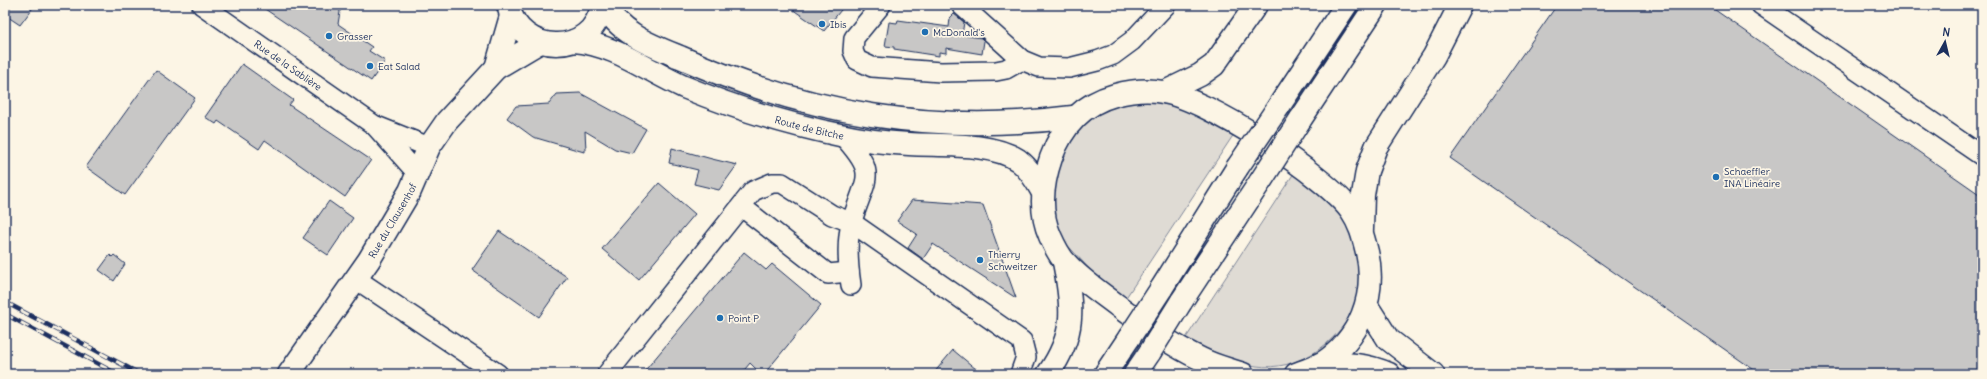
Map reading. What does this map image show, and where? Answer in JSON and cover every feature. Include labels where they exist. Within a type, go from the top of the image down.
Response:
[{"type":"main road","points":[[509,10],[518,28],[528,36],[540,42],[551,44],[574,41],[591,29],[597,20],[603,5]]},
{"type":"main road","points":[[603,5],[609,15],[623,28],[674,55],[750,86],[810,103],[875,116],[929,122],[1012,122],[1073,118]]},
{"type":"main road","points":[[1165,92],[1200,75],[1214,66],[1256,5]]},
{"type":"main road","points":[[1106,374],[1237,168],[1346,5]]},
{"type":"main road","points":[[1135,374],[1376,5]]},
{"type":"main road","points":[[1296,374],[1320,364],[1344,344],[1367,306],[1370,280],[1368,259],[1362,230],[1364,187],[1367,171],[1376,147],[1434,56],[1460,5]]},
{"type":"main road","name":"Rue du Clausenhof","points":[[496,68],[509,10]]},
{"type":"main road","name":"Route de Bitche","points":[[574,41],[589,42],[602,46],[663,77],[717,101],[782,122],[842,136],[907,144],[987,148],[1002,152],[1019,161],[1032,173],[1042,191]]},
{"type":"main road","name":"Rue du Clausenhof","points":[[289,374],[369,260],[406,197],[429,147],[447,121],[496,68],[540,42]]},
{"type":"main road","points":[[1048,374],[1062,352],[1070,317],[1071,298],[1064,262],[1050,236],[1044,217],[1042,191],[1056,144],[1073,118],[1099,100],[1132,91],[1165,92],[1204,107],[1278,151],[1335,194],[1350,210],[1362,230]]},
{"type":"main road","points":[[1064,262],[1089,284],[1146,327],[1201,360],[1243,374]]},
{"type":"main road","points":[[1367,306],[1388,339],[1433,374]]},
{"type":"main road","points":[[1320,364],[1334,363],[1365,366],[1389,374]]},
{"type":"street","name":"Rue de la Sablière","points":[[202,5],[374,125],[429,147]]},
{"type":"street","points":[[881,5],[854,38],[853,51],[857,60],[872,67],[941,72],[996,71],[1006,69],[1022,60]]},
{"type":"street","points":[[961,5],[1022,60],[1039,67],[1047,68],[1069,68],[1097,61],[1113,55],[1132,41],[1166,5]]},
{"type":"street","points":[[1761,5],[1982,156]]},
{"type":"street","name":"Rue de la Sablière","points":[[374,125],[417,173]]},
{"type":"street","points":[[742,207],[828,274],[850,278],[849,243],[851,222],[865,187],[866,169],[858,153],[842,136]]},
{"type":"street","points":[[607,374],[754,192],[772,182],[782,183],[832,215],[851,222],[1022,341],[1026,357],[1020,374]]},
{"type":"street","points":[[356,279],[498,374]]},
{"type":"shaded area","points":[[1162,101],[1188,109],[1234,134],[1125,299],[1094,274],[1061,238],[1052,207],[1052,178],[1060,151],[1076,131],[1097,113],[1127,102]]},
{"type":"shaded area","points":[[1294,173],[1333,206],[1345,222],[1353,239],[1358,259],[1360,280],[1357,300],[1347,321],[1326,344],[1314,353],[1301,360],[1286,365],[1271,367],[1247,364],[1220,355],[1186,338]]},
{"type":"building","points":[[5,5],[35,5],[20,25],[5,15]]},
{"type":"building","name":"Grasser","points":[[259,5],[339,5],[340,12],[338,24],[372,47],[369,51],[385,61],[371,81]]},
{"type":"building","name":"Ibis","points":[[786,5],[845,5],[824,31]]},
{"type":"building","name":"Schaeffler INA Linéaire","points":[[1557,5],[1708,5],[1982,196],[1982,374],[1760,374],[1450,158]]},
{"type":"building","name":"McDonald's","points":[[954,14],[964,22],[962,35],[981,38],[984,41],[982,54],[946,48],[946,53],[939,52],[939,56],[894,49],[894,47],[885,46],[889,22],[897,23],[898,20],[949,27],[950,18]]},
{"type":"building","points":[[242,64],[293,100],[289,105],[371,160],[345,197],[265,140],[259,149],[218,121],[216,124],[205,117]]},
{"type":"building","points":[[156,70],[195,98],[125,195],[86,167]]},
{"type":"building","points":[[580,93],[646,129],[632,153],[615,149],[585,131],[586,150],[584,150],[584,152],[533,137],[507,118],[516,106],[549,104],[557,94]]},
{"type":"building","points":[[672,148],[737,165],[719,190],[694,184],[698,170],[669,163]]},
{"type":"building","points":[[659,183],[695,214],[639,280],[602,249]]},
{"type":"building","name":"Thierry Schweitzer","points":[[912,200],[983,205],[1016,298],[933,244],[923,259],[908,248],[917,234],[897,221]]},
{"type":"building","points":[[329,201],[353,218],[328,255],[303,238]]},
{"type":"building","points":[[499,231],[567,277],[539,317],[472,270]]},
{"type":"building","points":[[744,252],[766,270],[772,264],[821,305],[764,374],[761,374],[750,363],[741,374],[642,374]]},
{"type":"building","points":[[110,255],[112,257],[114,255],[125,264],[114,281],[99,270]]},
{"type":"building","points":[[953,350],[982,374],[933,374]]},
{"type":"railway","points":[[5,302],[140,374]]},
{"type":"railway","points":[[5,314],[117,374]]},
{"type":"place","name":"Ibis","points":[[822,24]]},
{"type":"place","name":"McDonald's","points":[[925,32]]},
{"type":"place","name":"Grasser","points":[[329,36]]},
{"type":"place","name":"Eat Salad","points":[[370,66]]},
{"type":"place","name":"Schaeffler INA Linéaire","points":[[1716,177]]},
{"type":"place","name":"Thierry Schweitzer","points":[[980,260]]},
{"type":"place","name":"Point P","points":[[720,318]]}]
